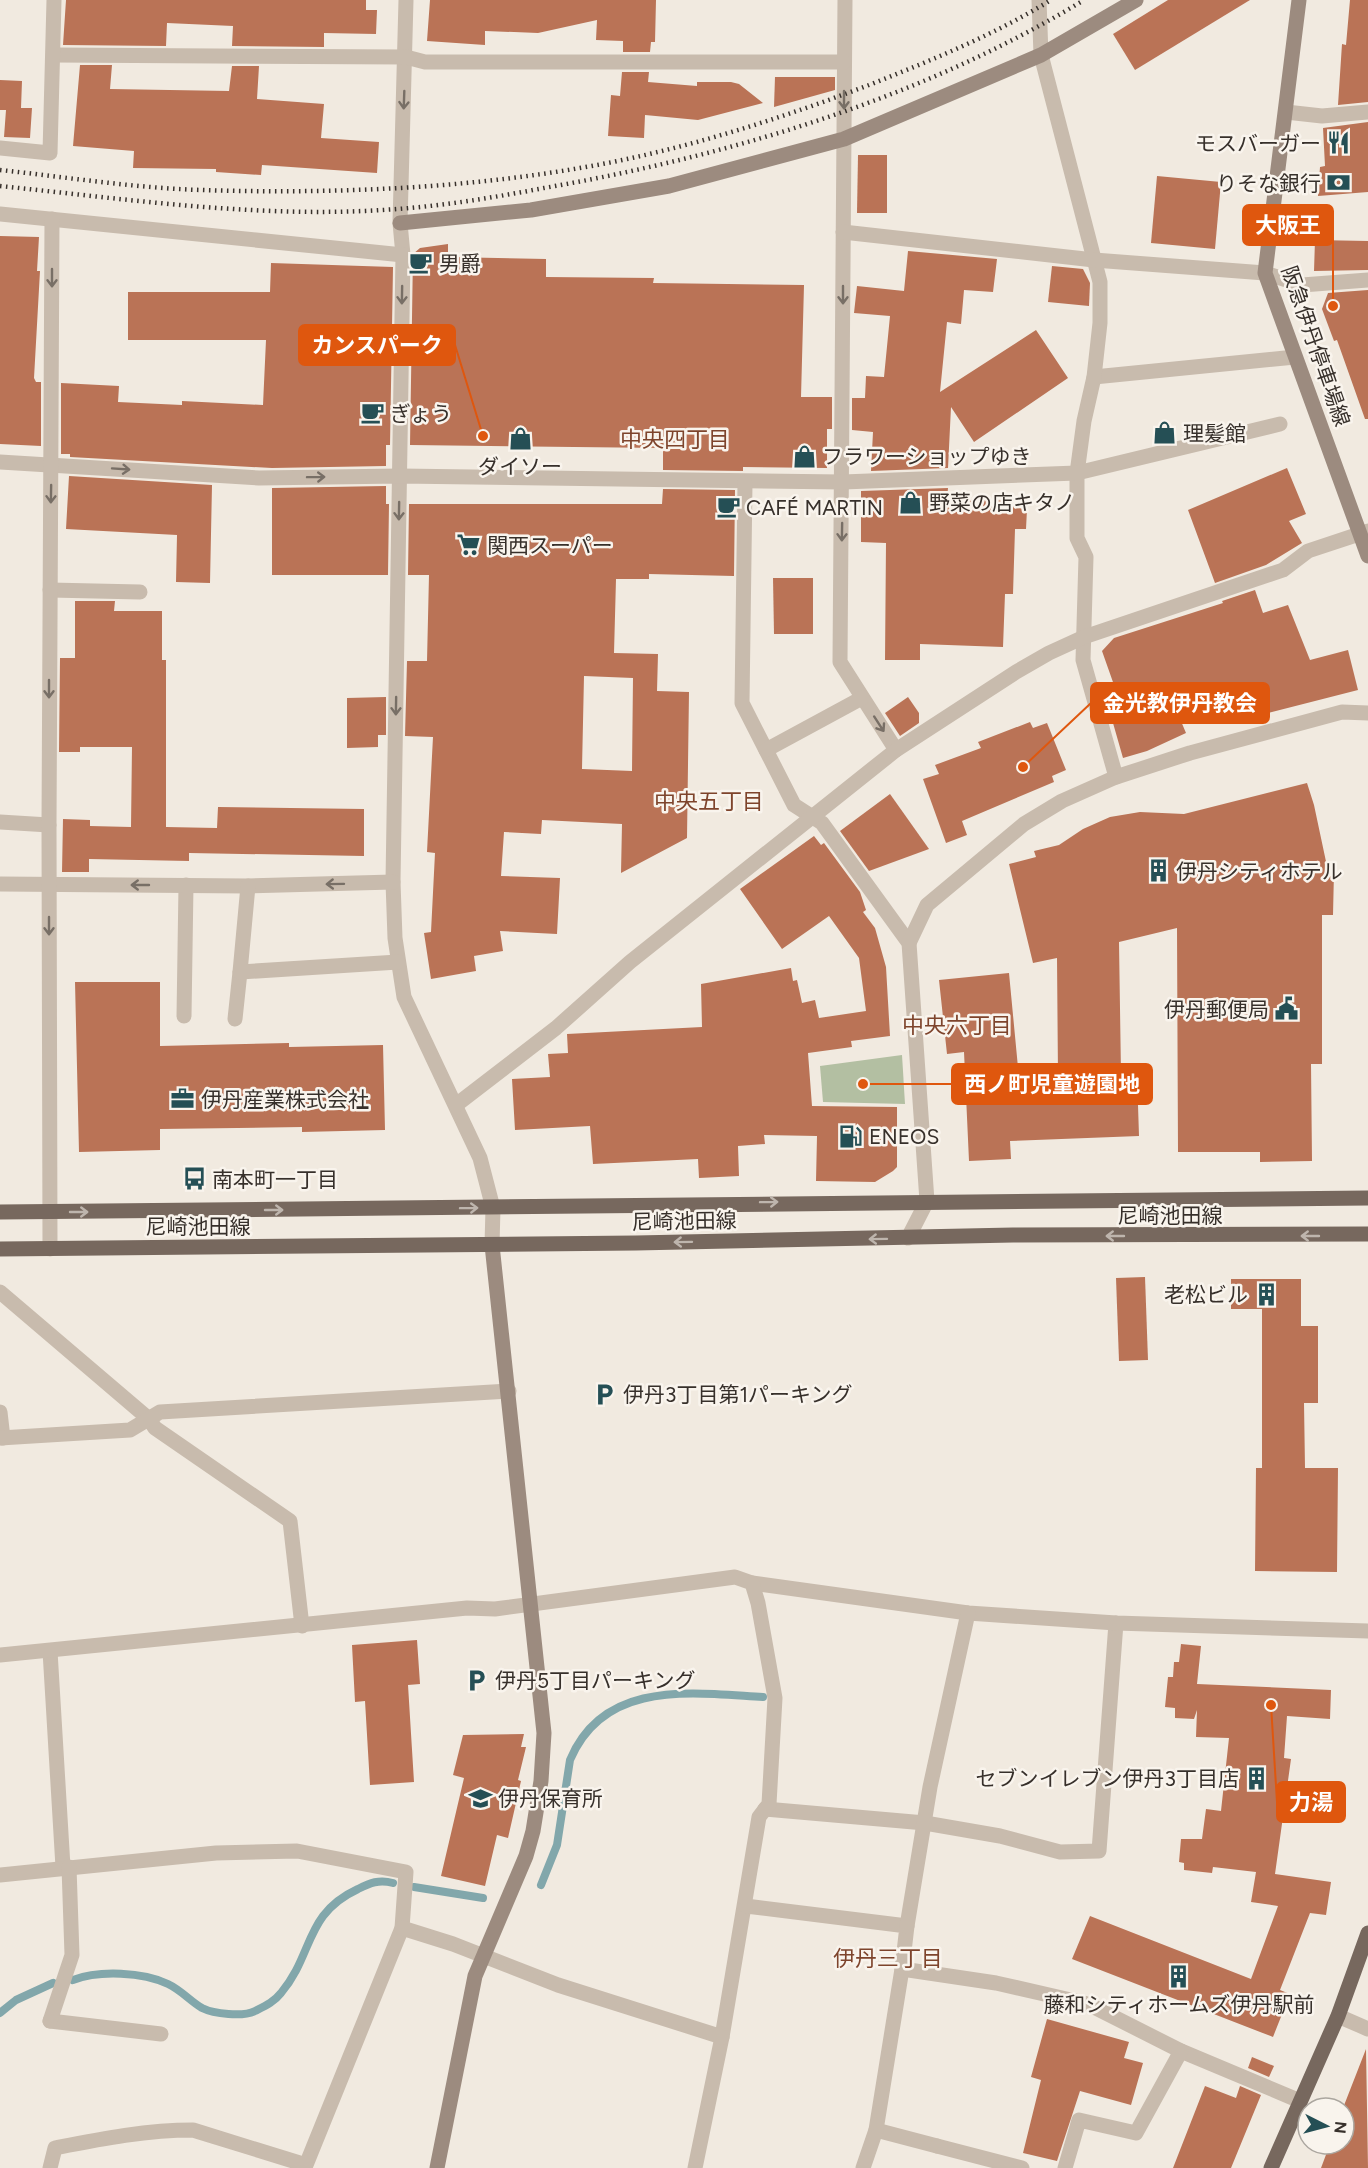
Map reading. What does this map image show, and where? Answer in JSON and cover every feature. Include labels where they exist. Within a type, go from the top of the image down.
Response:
[{"type":"main road","name":"尼崎池田線","points":[[0,1212],[1368,1198]]},
{"type":"main road","name":"尼崎池田線","points":[[0,1249],[1368,1234]]},
{"type":"main road","points":[[1302,2096],[1338,2016],[1368,1933]]},
{"type":"main road","points":[[1271,2168],[1296,2110]]},
{"type":"street","points":[[0,148],[50,153],[54,0]]},
{"type":"street","points":[[406,0],[400,223],[403,255],[393,882],[398,962],[404,997],[480,1158],[493,1208],[492,1245],[544,1733],[541,1781],[526,1856],[475,1976],[437,2168]]},
{"type":"street","points":[[845,0],[840,662],[896,750]]},
{"type":"street","points":[[1039,0],[1041,55],[1100,282],[1100,323],[1094,377],[1084,421],[1077,473],[1077,538],[1086,557],[1083,660],[1116,777]]},
{"type":"street","points":[[400,223],[531,210],[669,186],[844,139],[1041,55],[1136,0]]},
{"type":"street","name":"阪急伊丹停車場線","points":[[1299,0],[1265,273],[1295,357],[1365,532],[1368,556]]},
{"type":"street","points":[[54,55],[406,57],[425,62],[844,62]]},
{"type":"street","points":[[1286,112],[1322,116],[1368,112]]},
{"type":"street","points":[[0,214],[403,255]]},
{"type":"street","points":[[50,1249],[49,825],[52,219]]},
{"type":"street","points":[[843,232],[1094,260],[1265,273],[1302,285],[1368,280]]},
{"type":"street","points":[[1094,377],[1295,357]]},
{"type":"street","points":[[0,462],[259,478],[400,476],[745,483],[843,482],[1077,473],[1280,424]]},
{"type":"street","points":[[745,483],[742,703],[794,805],[822,823],[909,943]]},
{"type":"street","points":[[456,1105],[556,1028],[630,962],[896,750],[1016,672],[1084,637],[1283,570],[1308,551],[1365,532]]},
{"type":"street","points":[[50,590],[140,592]]},
{"type":"street","points":[[766,750],[862,698]]},
{"type":"street","points":[[908,1238],[927,1201],[909,943],[927,905],[1024,824],[1062,801],[1116,777],[1190,753],[1342,712],[1368,713]]},
{"type":"street","points":[[0,822],[49,825]]},
{"type":"street","points":[[0,884],[248,886],[393,882]]},
{"type":"street","points":[[184,1016],[186,885]]},
{"type":"street","points":[[235,1019],[248,886]]},
{"type":"street","points":[[240,972],[398,962]]},
{"type":"street","points":[[0,1292],[149,1419],[155,1428],[290,1521],[302,1626]]},
{"type":"street","points":[[0,1412],[1,1438],[130,1430],[160,1412],[509,1391]]},
{"type":"street","points":[[0,1655],[532,1604],[735,1577],[752,1583],[968,1613],[1116,1623],[1368,1631]]},
{"type":"street","points":[[695,2168],[746,1906],[759,1817],[770,1795],[775,1698],[758,1603],[752,1583]]},
{"type":"street","points":[[863,2168],[876,2130],[930,1787],[968,1613]]},
{"type":"street","points":[[765,1809],[925,1823],[1000,1836],[1060,1852],[1100,1851],[1116,1623]]},
{"type":"street","points":[[51,1651],[73,1944],[71,1962],[50,2021],[161,2034]]},
{"type":"street","points":[[0,1875],[216,1853],[297,1851],[406,1872],[402,1928],[305,2167],[193,2130],[149,2130],[55,2148],[50,2168]]},
{"type":"street","points":[[746,1906],[907,1926]]},
{"type":"street","points":[[402,1928],[484,1956],[558,1985],[722,2037]]},
{"type":"street","points":[[902,1969],[996,1983],[1088,2004],[1181,2051],[1296,2099]]},
{"type":"street","points":[[1338,2016],[1368,2029]]},
{"type":"street","points":[[1065,2168],[1079,2120],[1136,2133],[1181,2051]]},
{"type":"street","points":[[876,2130],[1022,2168]]},
{"type":"green space","points":[[902,1055],[905,1104],[823,1102],[820,1066]]},
{"type":"building","points":[[66,0],[366,0],[366,10],[377,10],[376,34],[324,33],[324,47],[232,46],[233,26],[167,23],[166,46],[63,45]]},
{"type":"building","points":[[430,0],[656,0],[655,42],[651,42],[650,52],[623,52],[623,41],[596,40],[597,20],[538,33],[485,31],[485,45],[427,41]]},
{"type":"building","points":[[1168,0],[1250,0],[1135,70],[1113,34]]},
{"type":"building","points":[[1350,0],[1368,0],[1368,102],[1338,105],[1342,44],[1346,45]]},
{"type":"building","points":[[80,65],[112,65],[110,89],[229,91],[232,66],[259,66],[257,99],[324,104],[321,138],[379,142],[377,173],[262,165],[261,175],[216,172],[216,169],[133,168],[134,151],[73,146]]},
{"type":"building","points":[[622,72],[649,72],[648,82],[697,86],[697,82],[731,82],[739,84],[763,103],[698,120],[645,115],[644,138],[608,136],[611,95],[620,96]]},
{"type":"building","points":[[775,77],[835,77],[835,90],[774,107]]},
{"type":"building","points":[[0,80],[22,81],[21,108],[32,108],[30,138],[4,137],[6,110],[0,110]]},
{"type":"building","points":[[1368,122],[1368,192],[1318,196],[1320,167],[1325,166],[1323,128]]},
{"type":"building","points":[[858,155],[887,155],[887,213],[857,213]]},
{"type":"building","points":[[1157,176],[1221,182],[1215,249],[1151,243]]},
{"type":"building","points":[[0,236],[39,237],[37,271],[40,271],[34,378],[36,382],[41,382],[41,446],[0,444]]},
{"type":"building","points":[[1315,240],[1368,241],[1368,270],[1314,271]]},
{"type":"building","points":[[448,244],[448,257],[546,259],[546,277],[654,278],[653,283],[804,285],[801,397],[832,397],[832,429],[827,429],[827,468],[743,467],[743,471],[663,470],[663,448],[410,445],[413,254],[420,248]]},
{"type":"building","points":[[908,251],[997,259],[993,292],[964,290],[961,324],[947,322],[940,392],[1036,330],[1068,378],[974,442],[951,407],[948,468],[871,471],[873,432],[852,430],[852,398],[865,398],[866,376],[884,377],[890,316],[854,313],[857,286],[904,291]]},
{"type":"building","points":[[271,263],[393,267],[390,445],[386,445],[386,466],[272,468],[70,457],[70,454],[61,454],[61,383],[119,386],[118,402],[182,405],[182,401],[263,405],[266,340],[128,340],[128,292],[270,292]]},
{"type":"building","points":[[1052,266],[1083,269],[1090,283],[1089,306],[1048,302]]},
{"type":"building","points":[[1368,290],[1368,419],[1365,419],[1337,340],[1334,341],[1322,309],[1328,293]]},
{"type":"building","points":[[1287,468],[1306,514],[1289,521],[1302,543],[1266,565],[1215,583],[1188,510]]},
{"type":"building","points":[[69,476],[212,485],[210,583],[176,582],[177,535],[66,529]]},
{"type":"building","points":[[386,486],[386,504],[389,504],[388,575],[272,575],[272,488]]},
{"type":"building","points":[[948,488],[947,499],[1016,501],[1016,508],[1027,509],[1026,529],[1015,529],[1013,594],[1005,594],[1003,647],[920,644],[920,660],[885,660],[886,543],[861,542],[861,491]]},
{"type":"building","points":[[663,489],[735,490],[734,576],[649,574],[649,579],[616,579],[614,653],[658,654],[657,691],[689,692],[687,838],[621,873],[622,824],[542,820],[541,834],[504,832],[501,876],[560,878],[557,934],[500,931],[503,951],[474,956],[476,971],[431,979],[424,933],[431,932],[435,853],[427,852],[433,737],[405,736],[407,661],[427,661],[429,575],[408,575],[409,504],[662,504]],"holes":[[[584,676],[633,678],[632,771],[582,769]]]},
{"type":"building","points":[[773,578],[813,578],[813,634],[774,634]]},
{"type":"building","points":[[1255,590],[1263,613],[1288,605],[1310,660],[1348,650],[1358,690],[1237,721],[1224,683],[1172,700],[1186,733],[1147,751],[1123,758],[1103,688],[1114,685],[1102,651],[1114,638],[1223,603],[1222,601]]},
{"type":"building","points":[[75,601],[115,601],[114,611],[162,611],[162,660],[166,660],[166,827],[217,828],[218,807],[364,809],[364,856],[189,853],[189,861],[89,859],[89,872],[62,872],[63,819],[90,820],[90,826],[131,827],[132,747],[80,747],[80,752],[59,752],[60,658],[75,658]]},
{"type":"building","points":[[386,697],[386,735],[378,735],[378,747],[347,748],[347,698]]},
{"type":"building","points":[[908,697],[919,713],[919,723],[900,736],[885,713]]},
{"type":"building","points":[[1030,722],[1033,728],[1047,723],[1066,770],[1052,776],[1054,782],[962,821],[967,835],[946,843],[923,779],[939,774],[935,765],[981,748],[978,742]]},
{"type":"building","points":[[1307,783],[1328,871],[1334,871],[1333,915],[1322,915],[1322,1064],[1311,1064],[1312,1161],[1260,1162],[1260,1152],[1178,1152],[1177,928],[1119,942],[1121,1075],[1137,1074],[1139,1136],[1010,1141],[1011,1159],[969,1161],[964,1052],[947,1054],[939,980],[1009,973],[1019,1078],[1058,1077],[1057,958],[1033,963],[1009,864],[1036,857],[1034,851],[1059,845],[1083,829],[1110,817],[1140,812],[1184,814]]},
{"type":"building","points":[[890,794],[929,849],[869,871],[840,831]]},
{"type":"building","points":[[814,836],[821,845],[824,843],[860,892],[866,910],[863,912],[875,928],[886,967],[890,1036],[851,1041],[852,1047],[808,1053],[812,1106],[897,1107],[897,1167],[893,1171],[875,1182],[816,1181],[817,1136],[764,1135],[765,1144],[738,1146],[739,1176],[699,1178],[698,1159],[593,1164],[590,1126],[515,1130],[512,1079],[550,1077],[548,1054],[568,1053],[567,1034],[702,1027],[701,984],[791,968],[793,981],[797,980],[802,1003],[815,1000],[819,1018],[866,1011],[859,958],[829,916],[782,949],[740,889]]},
{"type":"building","points":[[75,982],[160,982],[160,1046],[289,1043],[289,1047],[383,1045],[385,1130],[302,1132],[302,1127],[160,1129],[160,1150],[79,1152]]},
{"type":"building","points":[[1145,1277],[1148,1360],[1119,1361],[1116,1278]]},
{"type":"building","points":[[1231,1279],[1301,1279],[1301,1326],[1318,1326],[1318,1403],[1304,1403],[1305,1468],[1338,1468],[1337,1572],[1255,1571],[1256,1468],[1262,1468],[1262,1309],[1231,1309]]},
{"type":"building","points":[[417,1640],[420,1684],[408,1685],[414,1782],[370,1785],[365,1701],[355,1702],[352,1645]]},
{"type":"building","points":[[1181,1644],[1201,1646],[1197,1684],[1331,1690],[1330,1719],[1287,1716],[1284,1758],[1291,1759],[1275,1874],[1331,1882],[1326,1915],[1310,1913],[1280,1990],[1290,1994],[1273,2037],[1072,1959],[1090,1916],[1251,1979],[1278,1906],[1251,1902],[1256,1872],[1213,1867],[1212,1873],[1184,1870],[1184,1863],[1179,1862],[1181,1839],[1202,1839],[1206,1809],[1221,1811],[1229,1738],[1196,1737],[1197,1710],[1194,1719],[1175,1718],[1175,1708],[1165,1707],[1168,1677],[1173,1677],[1174,1662],[1179,1662]]},
{"type":"building","points":[[524,1734],[521,1747],[526,1747],[518,1780],[521,1781],[508,1838],[497,1835],[485,1886],[441,1876],[464,1778],[453,1775],[463,1735]]},
{"type":"building","points":[[1047,2019],[1129,2042],[1124,2058],[1143,2063],[1131,2105],[1080,2091],[1057,2161],[1023,2153],[1041,2080],[1031,2077]]},
{"type":"building","points":[[1366,2049],[1368,2168],[1321,2168],[1326,2156],[1356,2156],[1356,2096],[1348,2096]]},
{"type":"building","points":[[1252,2057],[1274,2066],[1269,2077],[1248,2068]]},
{"type":"building","points":[[1205,2086],[1236,2098],[1240,2086],[1261,2095],[1231,2168],[1173,2168]]},
{"type":"waterway","points":[[541,1885],[557,1845],[570,1760],[585,1734],[605,1715],[627,1703],[653,1697],[680,1694],[763,1697]]},
{"type":"waterway","points":[[73,1980],[108,1974],[146,1977],[173,1986],[207,2010],[228,2014],[250,2013],[269,2004],[281,1993],[292,1978],[312,1936],[328,1910],[341,1899],[367,1885],[379,1882],[393,1883]]},
{"type":"waterway","points":[[414,1887],[483,1898]]},
{"type":"waterway","points":[[0,2013],[16,2000],[53,1983]]},
{"type":"railway","points":[[0,170],[151,187],[251,191],[350,190],[449,185],[548,173],[666,150],[803,109],[869,85],[962,46],[1007,25],[1051,0]]},
{"type":"railway","points":[[0,186],[191,206],[334,212],[403,209],[504,195],[614,175],[684,159],[823,119],[958,66],[1022,35],[1084,0]]},
{"type":"place","name":"モスバーガー","points":[[1339,143]]},
{"type":"place","name":"りそな銀行","points":[[1339,183]]},
{"type":"place","name":"男爵","points":[[421,263]]},
{"type":"place","name":"大阪王","points":[[1333,306]]},
{"type":"place","name":"ぎょう","points":[[372,413]]},
{"type":"place","name":"理髪館","points":[[1165,433]]},
{"type":"place","name":"カンスパーク","points":[[483,436]]},
{"type":"place","name":"ダイソー","points":[[520,438]]},
{"type":"place","name":"フラワーショップゆき","points":[[804,456]]},
{"type":"place","name":"野菜の店キタノ","points":[[911,502]]},
{"type":"place","name":"CAFÉ MARTIN","points":[[728,507]]},
{"type":"place","name":"関西スーパー","points":[[469,545]]},
{"type":"place","name":"金光教伊丹教会","points":[[1023,767]]},
{"type":"place","name":"伊丹シティホテル","points":[[1158,871]]},
{"type":"place","name":"伊丹郵便局","points":[[1287,1009]]},
{"type":"place","name":"西ノ町児童遊園地","points":[[863,1084]]},
{"type":"place","name":"伊丹産業株式会社","points":[[183,1099]]},
{"type":"place","name":"ENEOS","points":[[851,1136]]},
{"type":"place","name":"南本町一丁目","points":[[194,1179]]},
{"type":"place","name":"老松ビル","points":[[1266,1294]]},
{"type":"place","name":"伊丹3丁目第1パーキング","points":[[605,1394]]},
{"type":"place","name":"伊丹5丁目パーキング","points":[[477,1680]]},
{"type":"place","name":"力湯","points":[[1271,1705]]},
{"type":"place","name":"セブンイレブン伊丹3丁目店","points":[[1257,1778]]},
{"type":"place","name":"伊丹保育所","points":[[480,1798]]},
{"type":"place","name":"藤和シティホームズ伊丹駅前","points":[[1179,1976]]},
{"type":"district","name":"中央四丁目","points":[[675,439]]},
{"type":"district","name":"中央五丁目","points":[[709,801]]},
{"type":"district","name":"中央六丁目","points":[[957,1025]]},
{"type":"district","name":"伊丹三丁目","points":[[888,1958]]}]
